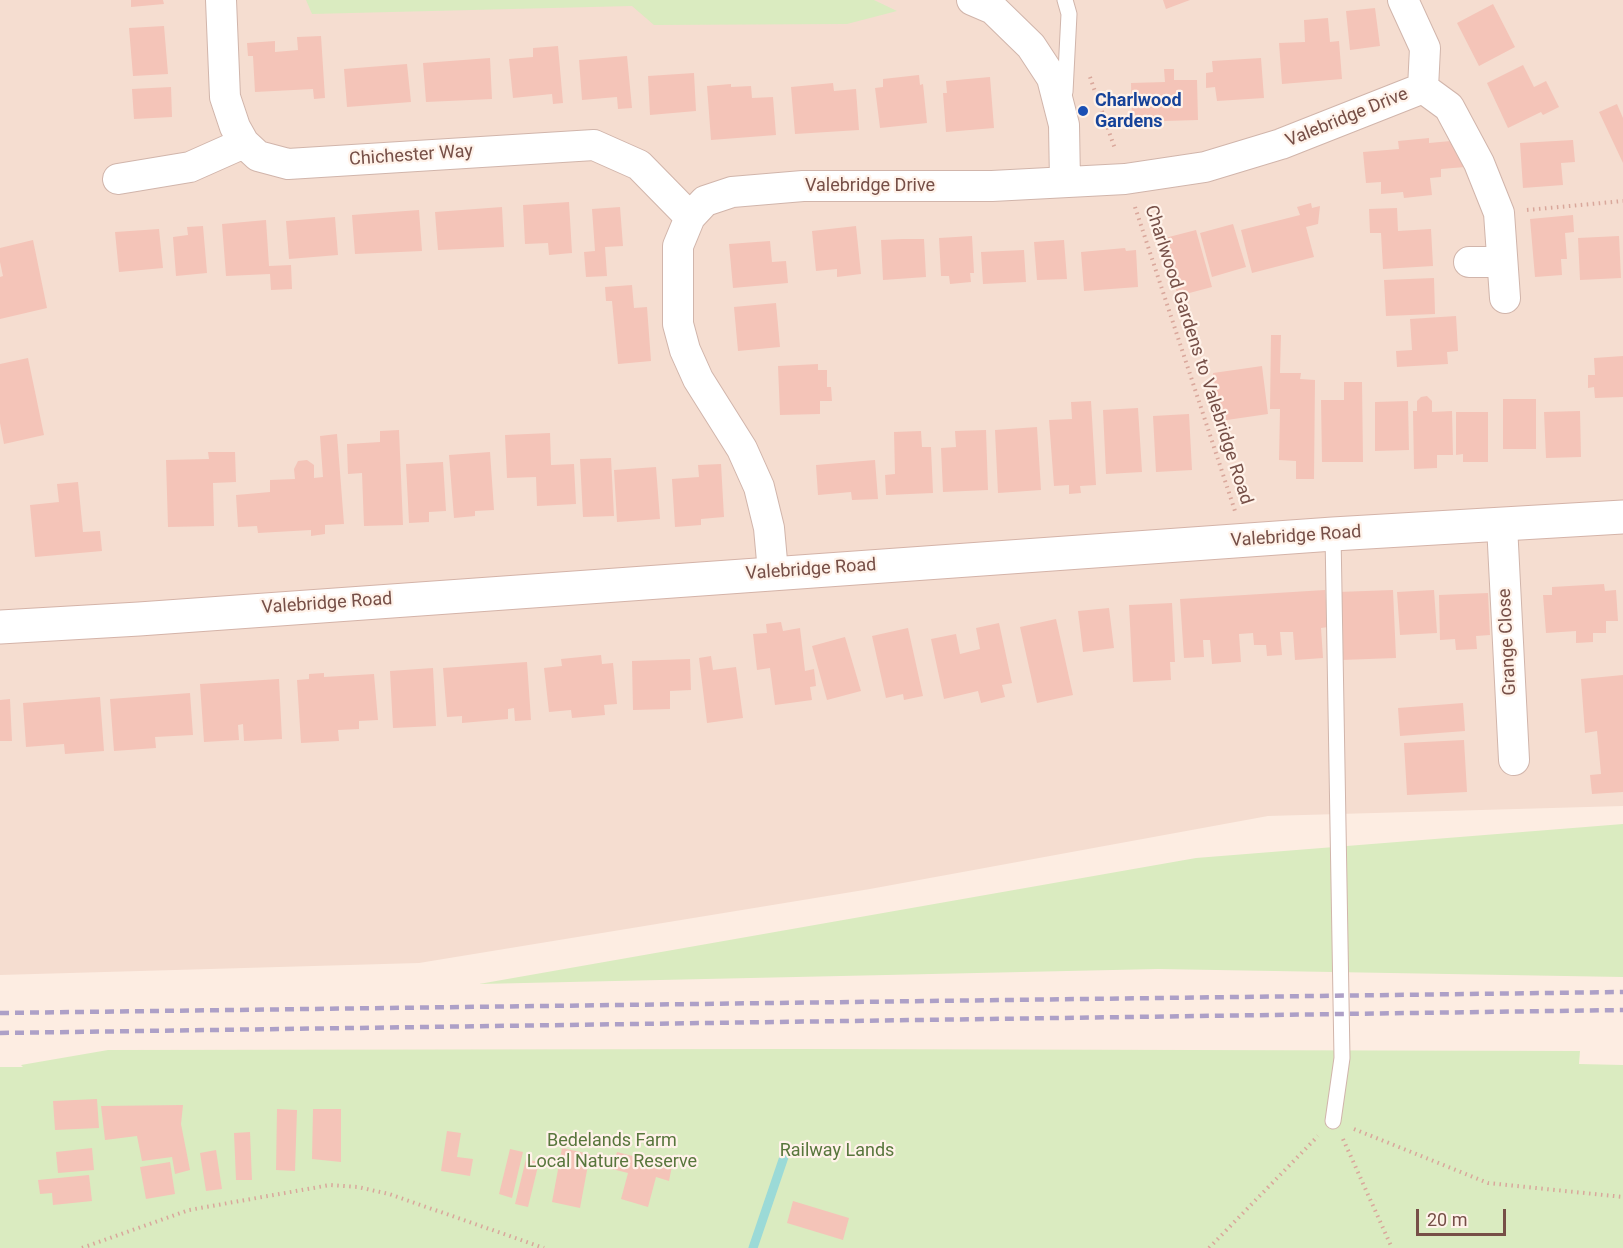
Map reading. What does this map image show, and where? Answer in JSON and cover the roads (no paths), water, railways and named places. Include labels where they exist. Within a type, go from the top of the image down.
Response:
[{"type":"street","points":[[118,179],[190,167],[244,143],[235,127],[225,97],[221,0]]},
{"type":"street","points":[[972,0],[993,9],[1031,46],[1052,78],[1064,125],[1065,182]]},
{"type":"street","name":"Valebridge Drive","points":[[1404,0],[1425,48],[1423,88]]},
{"type":"street","name":"Valebridge Drive","points":[[773,572],[769,528],[759,487],[742,449],[698,379],[685,350],[678,324],[678,246],[690,217],[705,201],[732,192],[803,186],[992,186],[1125,179],[1205,167],[1281,144],[1423,88]]},
{"type":"street","name":"Valebridge Drive","points":[[1423,88],[1449,107],[1479,163],[1500,213],[1501,262],[1505,298]]},
{"type":"street","name":"Chichester Way","points":[[244,143],[258,156],[288,164],[594,145],[639,165],[690,217]]},
{"type":"street","points":[[1469,262],[1501,262]]},
{"type":"street","name":"Valebridge Road","points":[[0,627],[1333,534],[1623,517]]},
{"type":"street","name":"Grange Close","points":[[1502,525],[1514,760]]},
{"type":"lane","points":[[1064,125],[1069,14],[1065,0]]},
{"type":"lane","points":[[1333,534],[1342,1058],[1333,1121]]},
{"type":"waterway","points":[[753,1248],[786,1151]]},
{"type":"railway","points":[[0,1013],[1623,992]]},
{"type":"railway","points":[[0,1033],[1623,1010]]},
{"type":"place","name":"Charlwood Gardens","points":[[1083,111]]},
{"type":"park label","name":"Bedelands Farm Local Nature Reserve","points":[[612,1151]]},
{"type":"park label","name":"Railway Lands","points":[[837,1151]]}]
